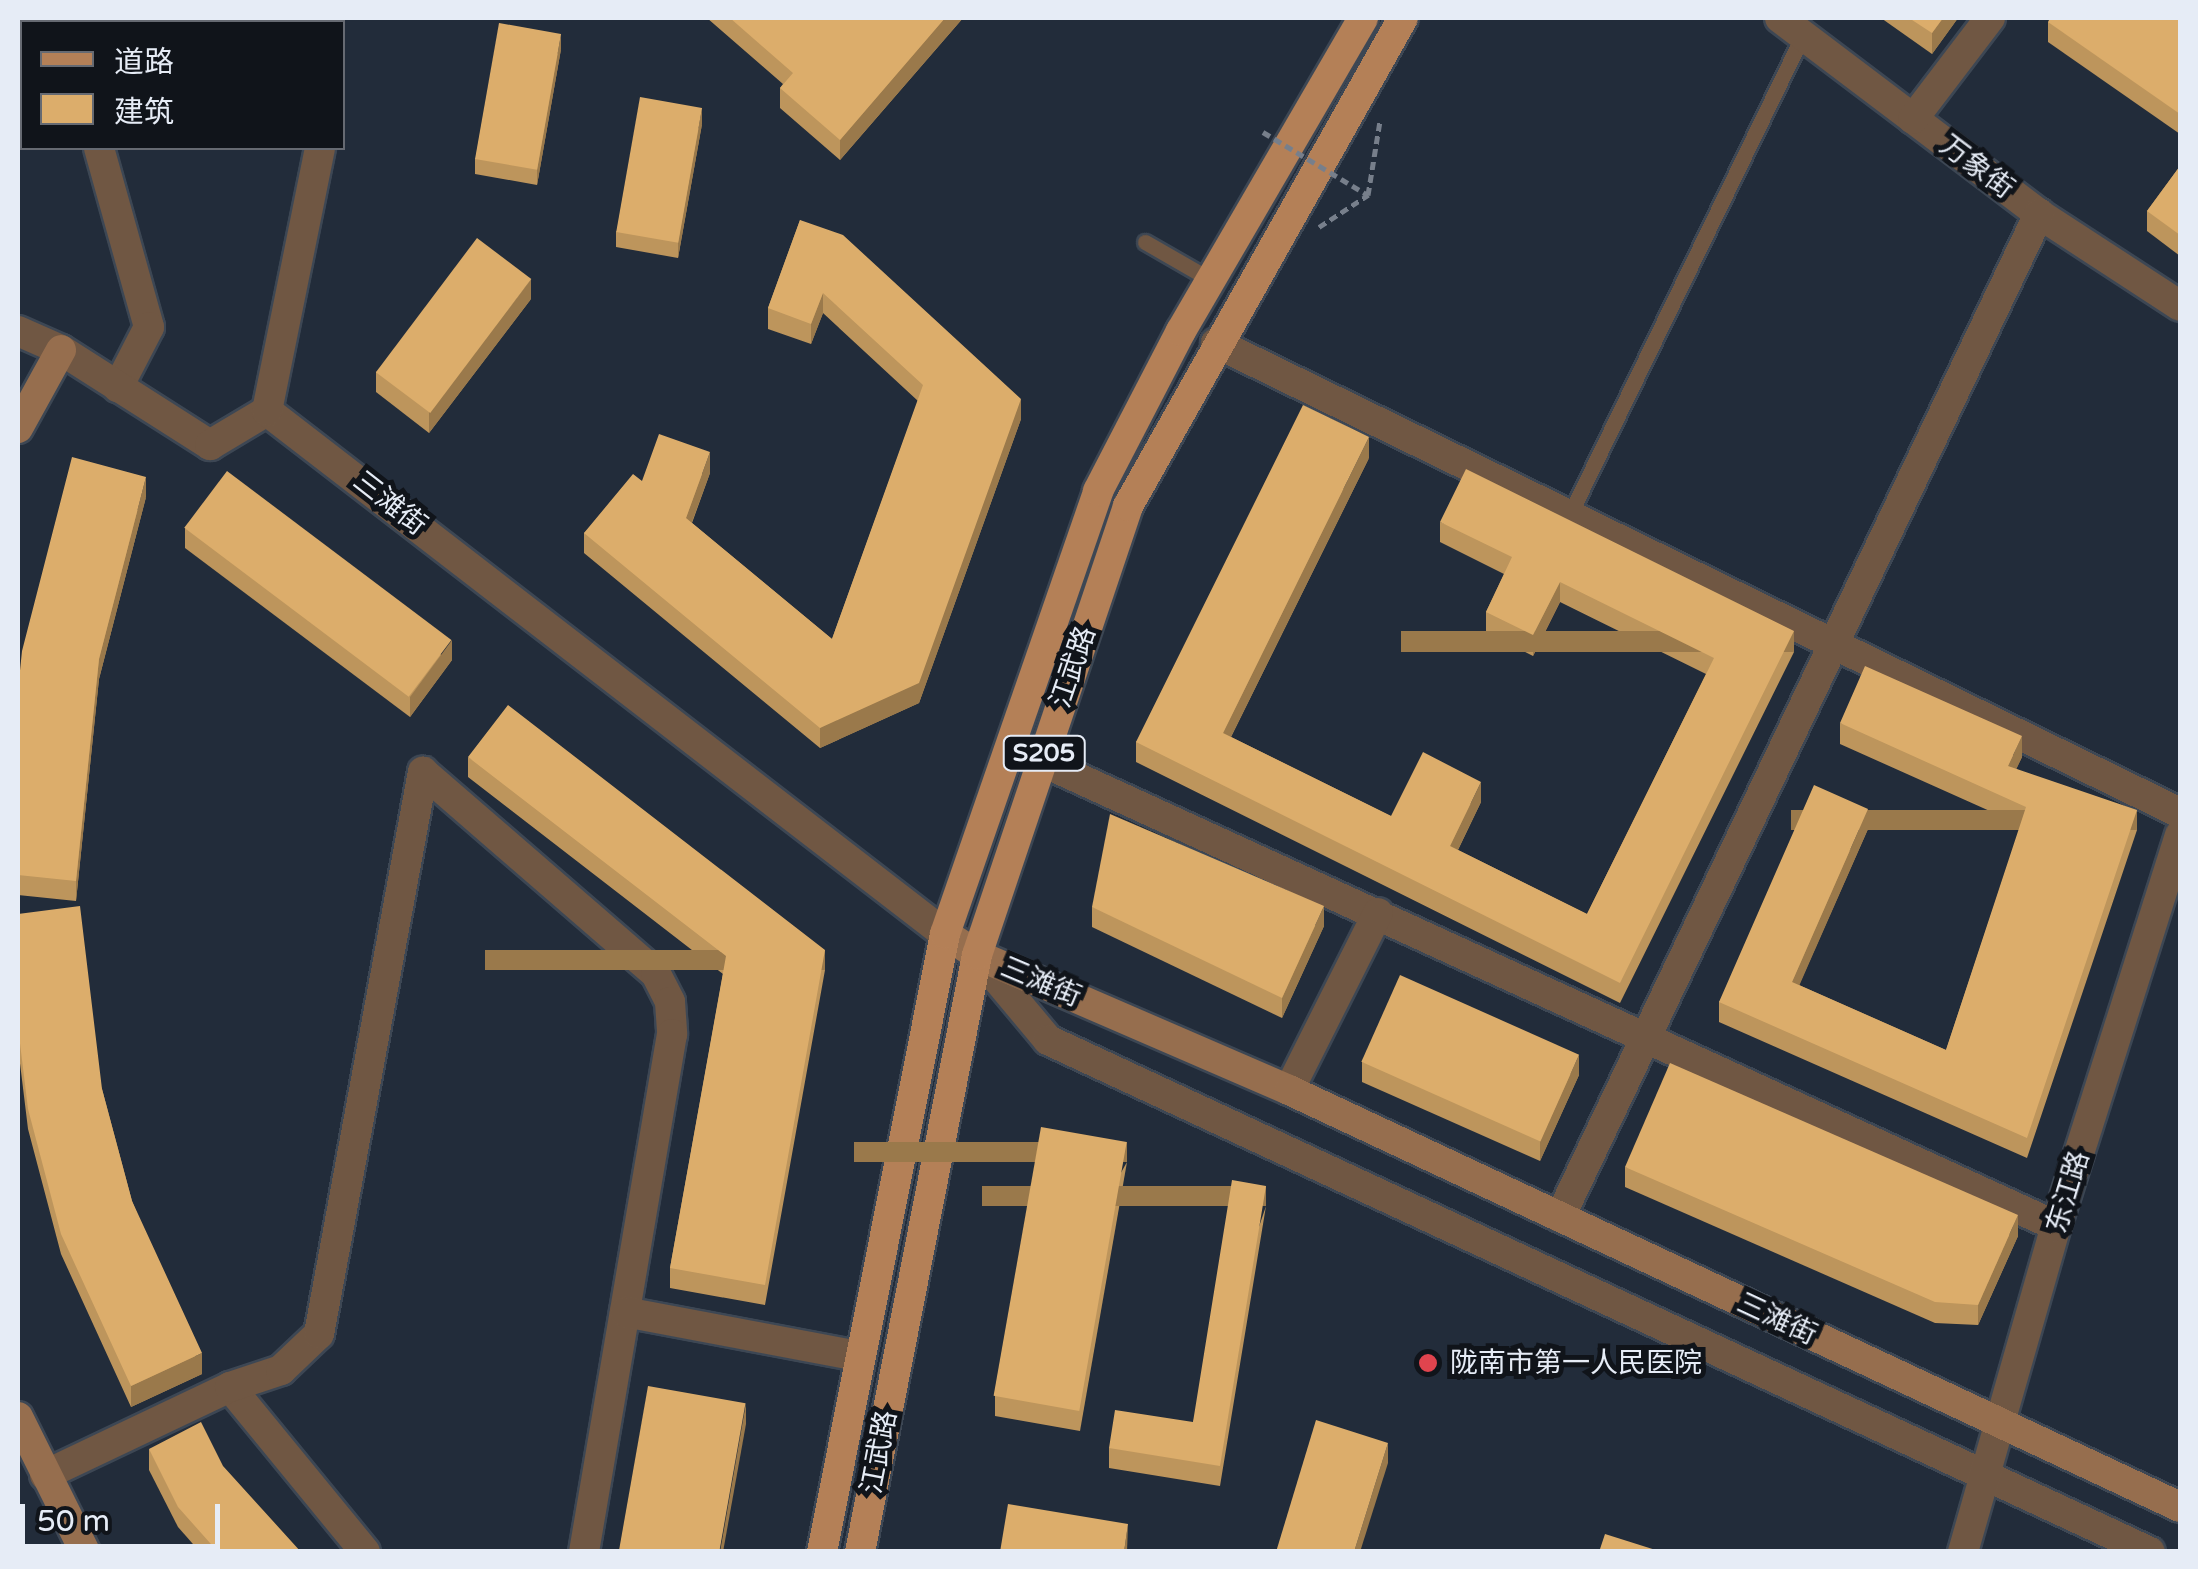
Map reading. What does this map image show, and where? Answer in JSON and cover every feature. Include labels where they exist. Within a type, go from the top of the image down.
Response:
[{"type":"main road","name":"江武路","points":[[822,1552],[944,934],[1098,491],[1211,280],[1362,18]]},
{"type":"main road","name":"江武路","points":[[860,1552],[977,955],[1128,506],[1216,343],[1403,18]]},
{"type":"street","points":[[1914,119],[1990,18]]},
{"type":"street","name":"万象街","points":[[1792,26],[2039,214],[2180,306]]},
{"type":"street","points":[[100,150],[149,327],[118,386]]},
{"type":"street","points":[[18,331],[61,350],[210,445],[267,411],[320,150]]},
{"type":"street","points":[[1560,1217],[2039,214]]},
{"type":"street","points":[[1216,343],[1835,642],[2180,814]]},
{"type":"street","points":[[18,428],[61,350]]},
{"type":"street","name":"三滩街","points":[[267,411],[944,934],[977,955],[1289,1090],[2180,1507]]},
{"type":"street","points":[[1041,762],[1378,912],[2056,1226]]},
{"type":"street","points":[[45,1475],[230,1387],[281,1370],[319,1334],[422,772],[656,974],[670,1002],[672,1034],[584,1552]]},
{"type":"street","name":"东江路","points":[[1963,1552],[2056,1226],[2180,835]]},
{"type":"street","points":[[1289,1090],[1378,912]]},
{"type":"street","points":[[977,955],[1048,1040],[2150,1552]]},
{"type":"street","points":[[624,1312],[858,1356]]},
{"type":"street","points":[[230,1387],[365,1552]]},
{"type":"street","points":[[18,1418],[84,1552]]},
{"type":"lane","points":[[1570,514],[1792,26]]},
{"type":"lane","points":[[1145,242],[1211,280]]},
{"type":"path","points":[[1263,132],[1368,195]]},
{"type":"building","points":[[730,18],[945,18],[840,140],[780,88],[793,73]]},
{"type":"building","points":[[1909,18],[1943,18],[1932,33]]},
{"type":"building","points":[[2050,18],[2180,18],[2180,114],[2048,22]]},
{"type":"building","points":[[499,23],[561,34],[537,170],[475,159]]},
{"type":"building","points":[[640,97],[702,108],[678,243],[616,232]]},
{"type":"building","points":[[2180,166],[2180,235],[2147,211]]},
{"type":"building","points":[[800,220],[843,235],[1021,399],[919,683],[820,728],[584,533],[633,474],[642,481],[659,434],[710,452],[686,518],[832,639],[923,385],[823,293],[811,324],[768,308]]},
{"type":"building","points":[[477,238],[531,279],[430,413],[376,372]]},
{"type":"building","points":[[1303,405],[1369,437],[1223,733],[1391,816],[1423,752],[1481,782],[1450,846],[1587,914],[1714,658],[1560,582],[1533,635],[1486,612],[1512,557],[1440,522],[1466,469],[1794,631],[1620,983],[1136,742]]},
{"type":"building","points":[[72,457],[146,477],[99,659],[76,881],[18,875],[18,690],[22,651]]},
{"type":"building","points":[[227,471],[451,640],[409,697],[184,528]]},
{"type":"building","points":[[1865,666],[2022,736],[2008,766],[2137,810],[2027,1138],[1719,1002],[1814,785],[1868,809],[1792,982],[1946,1050],[2026,807],[1840,723]]},
{"type":"building","points":[[508,705],[825,950],[765,1285],[670,1268],[726,956],[468,757]]},
{"type":"building","points":[[1110,814],[1324,906],[1282,998],[1092,907]]},
{"type":"building","points":[[80,906],[102,1089],[132,1201],[202,1353],[131,1386],[61,1234],[28,1109],[18,1027],[18,914]]},
{"type":"building","points":[[1400,975],[1579,1055],[1540,1142],[1361,1062]]},
{"type":"building","points":[[1670,1063],[2018,1215],[1978,1305],[1935,1302],[1625,1167]]},
{"type":"building","points":[[1041,1127],[1127,1142],[1079,1411],[994,1396]]},
{"type":"building","points":[[1232,1180],[1266,1186],[1220,1466],[1109,1448],[1115,1410],[1193,1422]]},
{"type":"building","points":[[648,1386],[745,1403],[719,1552],[619,1552]]},
{"type":"building","points":[[1316,1420],[1388,1443],[1354,1552],[1276,1552]]},
{"type":"building","points":[[201,1422],[223,1466],[301,1552],[218,1552],[178,1507],[149,1449]]},
{"type":"building","points":[[1008,1504],[1128,1524],[1124,1552],[1000,1552]]},
{"type":"building","points":[[1605,1534],[1662,1552],[1599,1552]]},
{"type":"place","name":"陇南市第一人民医院","points":[[1428,1363]]}]
